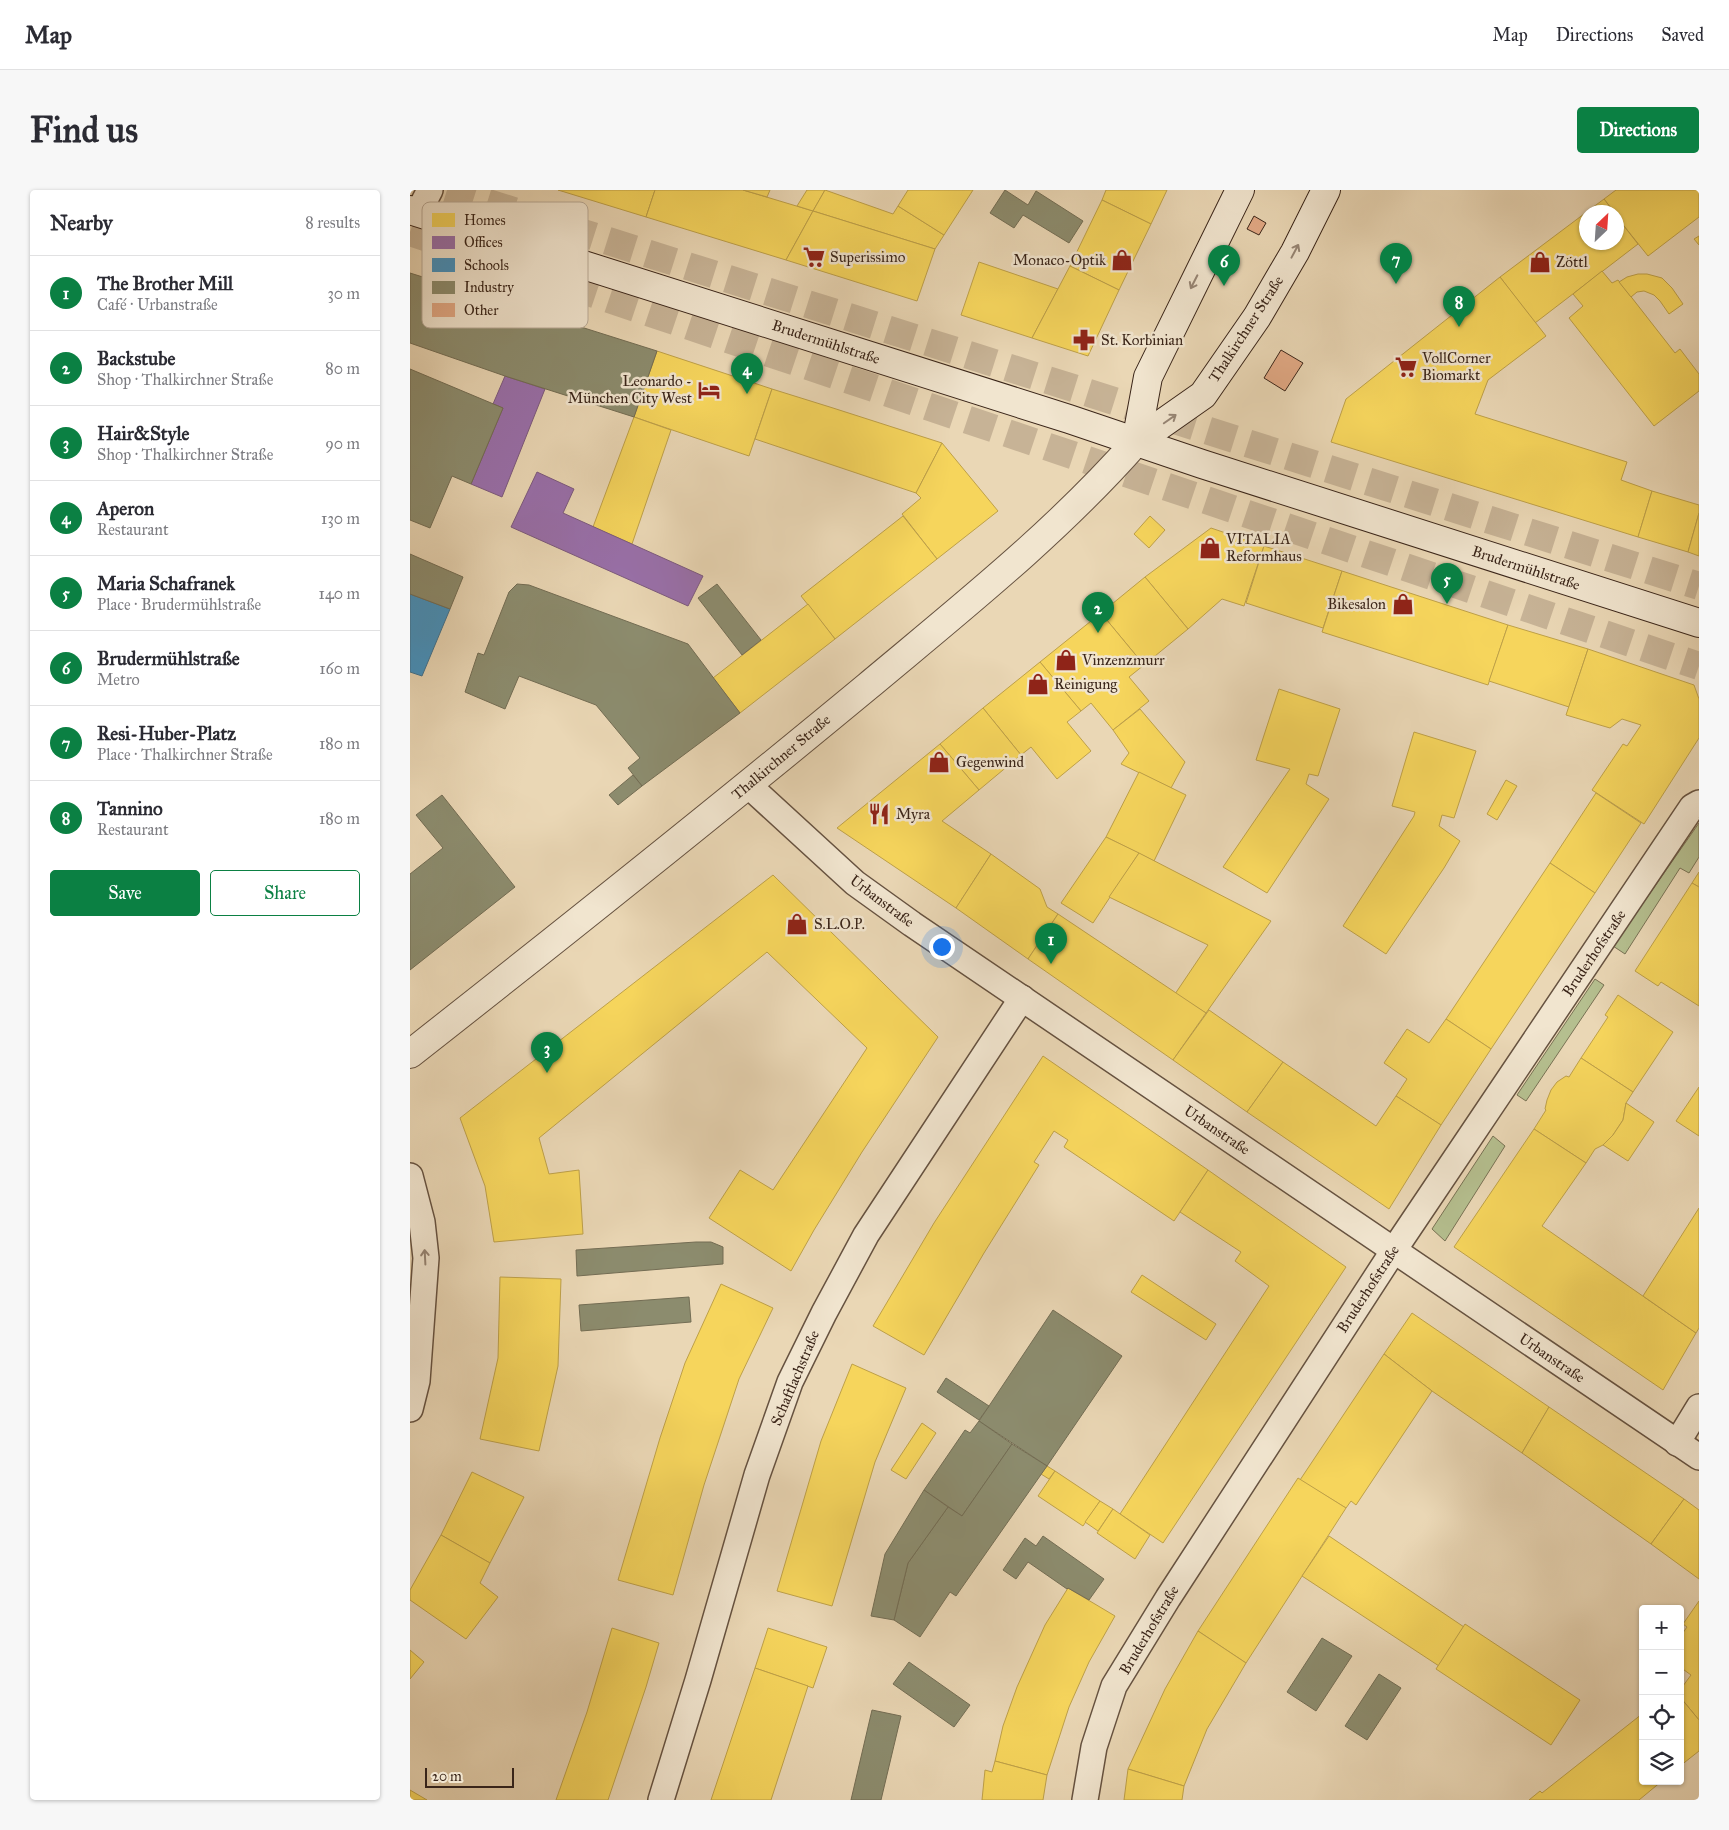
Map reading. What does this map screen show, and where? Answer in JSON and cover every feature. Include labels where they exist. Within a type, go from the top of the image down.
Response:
[{"type":"main road","points":[[1136,442],[1148,377],[1240,190]]},
{"type":"main road","name":"Thalkirchner Straße","points":[[410,1054],[748,785],[1020,557],[1102,481],[1136,442],[1203,395],[1257,317],[1295,252],[1326,190]]},
{"type":"main road","name":"Brudermühlstraße","points":[[588,260],[1069,418],[1136,442],[1699,623]]},
{"type":"street","name":"Urbanstraße","points":[[748,785],[856,883],[912,924],[1699,1457]]},
{"type":"street","name":"Bruderhofstraße","points":[[1085,1800],[1094,1747],[1114,1686],[1168,1598],[1394,1250],[1692,807],[1699,803]]},
{"type":"street","name":"Schaftlachstraße","points":[[660,1800],[698,1680],[757,1475],[790,1382],[866,1235],[1022,998]]},
{"type":"street","points":[[410,1176],[422,1222],[426,1258],[417,1381],[410,1409]]},
{"type":"street","points":[[1677,1443],[1699,1407]]},
{"type":"green space","points":[[1699,823],[1699,857],[1689,873],[1680,868],[1625,954],[1613,946]]},
{"type":"green space","points":[[1595,979],[1604,985],[1526,1101],[1517,1095]]},
{"type":"green space","points":[[1493,1136],[1505,1146],[1445,1241],[1432,1229]]},
{"type":"building: Homes","points":[[558,190],[655,190],[646,217]]},
{"type":"building: Homes","points":[[655,190],[743,190],[813,211],[786,260],[646,217]]},
{"type":"building: Homes","points":[[743,190],[770,190],[767,197]]},
{"type":"building: Homes","points":[[807,190],[825,190],[813,211],[797,206]]},
{"type":"building: Homes","points":[[825,190],[893,214],[898,206],[944,235],[935,249],[813,211]]},
{"type":"building: Homes","points":[[908,190],[973,190],[944,235],[898,206]]},
{"type":"building: Homes","points":[[1106,190],[1167,190],[1151,224],[1102,200]]},
{"type":"building: Homes","points":[[1616,190],[1699,190],[1699,217],[1648,256],[1624,226],[1624,205],[1609,205],[1604,199]]},
{"type":"building: Homes","points":[[1604,199],[1609,205],[1596,205]]},
{"type":"building: Homes","points":[[1102,200],[1151,224],[1119,290],[1070,266]]},
{"type":"building: Homes","points":[[813,211],[935,249],[917,301],[786,260]]},
{"type":"building: Homes","points":[[1579,218],[1579,250],[1624,250],[1624,226],[1638,244],[1535,323],[1500,277]]},
{"type":"building: Homes","points":[[1699,236],[1699,245],[1694,239]]},
{"type":"building: Homes","points":[[979,262],[1058,289],[1032,338],[961,315]]},
{"type":"building: Homes","points":[[1070,266],[1119,290],[1088,356],[1032,338]]},
{"type":"building: Homes","points":[[1602,271],[1612,283],[1618,280],[1675,353],[1680,349],[1699,374],[1699,391],[1654,426],[1569,318],[1583,306],[1573,294]]},
{"type":"building: Homes","points":[[1638,274],[1662,278],[1683,304],[1669,314],[1654,295],[1644,291],[1637,292],[1631,297],[1619,282],[1627,277]]},
{"type":"building: Homes","points":[[1500,277],[1546,336],[1488,380],[1475,414],[1627,462],[1621,480],[1652,491],[1638,537],[1331,442],[1346,399]]},
{"type":"building: Homes","points":[[657,351],[772,389],[749,456],[634,417]]},
{"type":"building: Homes","points":[[772,389],[942,443],[916,493],[755,439]]},
{"type":"building: Homes","points":[[634,417],[671,430],[632,544],[593,527]]},
{"type":"building: Homes","points":[[942,443],[998,511],[937,559],[902,514],[921,498],[916,493]]},
{"type":"building: Homes","points":[[1652,491],[1699,505],[1699,513],[1688,552],[1638,537]]},
{"type":"building: Homes","points":[[1699,513],[1699,556],[1688,552]]},
{"type":"building: Homes","points":[[903,516],[937,559],[835,639],[801,596]]},
{"type":"building: Homes","points":[[1150,516],[1165,530],[1149,548],[1134,534]]},
{"type":"building: Homes","points":[[1211,528],[1264,546],[1244,606],[1222,599],[1188,629],[1145,577]]},
{"type":"building: Homes","points":[[1264,546],[1342,571],[1323,628],[1246,603]]},
{"type":"building: Homes","points":[[1342,571],[1508,625],[1488,685],[1322,632]]},
{"type":"building: Homes","points":[[1145,577],[1188,629],[1144,665],[1101,613]]},
{"type":"building: Homes","points":[[808,604],[835,639],[740,713],[713,678]]},
{"type":"building: Homes","points":[[1101,613],[1144,665],[1129,677],[1149,701],[1113,730],[1091,703],[1081,711],[1040,662]]},
{"type":"building: Homes","points":[[1508,625],[1588,649],[1569,707],[1489,681]]},
{"type":"building: Homes","points":[[1588,649],[1694,685],[1699,699],[1699,738],[1644,824],[1592,790],[1623,744],[1627,746],[1641,725],[1622,719],[1610,728],[1566,715]]},
{"type":"building: Homes","points":[[1040,662],[1081,711],[1067,722],[1091,751],[1057,779],[1031,747],[1021,755],[983,708]]},
{"type":"building: Homes","points":[[1279,689],[1340,709],[1318,776],[1309,774],[1306,784],[1329,799],[1267,893],[1223,867],[1290,769],[1256,760]]},
{"type":"building: Homes","points":[[983,708],[1021,755],[979,790],[940,744]]},
{"type":"building: Homes","points":[[1140,709],[1185,762],[1171,788],[1121,764],[1129,753],[1113,730]]},
{"type":"building: Homes","points":[[1414,732],[1476,751],[1454,818],[1442,815],[1439,826],[1460,841],[1386,954],[1343,926],[1414,816],[1415,812],[1392,806]]},
{"type":"building: Homes","points":[[940,744],[979,790],[942,821],[991,854],[956,908],[837,828]]},
{"type":"building: Homes","points":[[1139,772],[1186,795],[1154,861],[1106,837]]},
{"type":"building: Homes","points":[[1506,780],[1517,786],[1497,820],[1487,814]]},
{"type":"building: Homes","points":[[1596,793],[1641,823],[1595,893],[1550,863]]},
{"type":"building: Homes","points":[[1106,837],[1139,853],[1093,923],[1061,903]]},
{"type":"building: Homes","points":[[1139,853],[1271,921],[1206,1013],[1175,994],[1208,945],[1109,897]]},
{"type":"building: Homes","points":[[991,854],[1040,889],[1047,907],[1058,914],[1028,959],[956,908]]},
{"type":"building: Homes","points":[[1550,863],[1595,893],[1491,1049],[1446,1019]]},
{"type":"building: Homes","points":[[1699,872],[1699,887],[1692,883]]},
{"type":"building: Homes","points":[[773,875],[938,1037],[862,1152],[791,1271],[709,1218],[740,1170],[773,1190],[867,1048],[767,952],[539,1138],[549,1174],[579,1170],[583,1234],[494,1242],[485,1186],[460,1118]]},
{"type":"building: Homes","points":[[1692,883],[1699,887],[1699,1006],[1661,982],[1658,986],[1635,971]]},
{"type":"building: Homes","points":[[1058,914],[1206,1013],[1173,1060],[1028,959]]},
{"type":"building: Homes","points":[[1618,995],[1673,1032],[1633,1092],[1581,1058],[1608,1017],[1605,1015]]},
{"type":"building: Homes","points":[[1209,1010],[1283,1062],[1247,1112],[1173,1060]]},
{"type":"building: Homes","points":[[1446,1019],[1491,1049],[1441,1125],[1396,1096],[1407,1079],[1384,1063],[1407,1029],[1429,1043]]},
{"type":"building: Homes","points":[[1043,1056],[1208,1170],[1174,1221],[1064,1147],[1068,1140],[1054,1131],[1034,1162],[1039,1165],[924,1355],[873,1326],[934,1223]]},
{"type":"building: Homes","points":[[1581,1058],[1633,1092],[1626,1103],[1623,1120],[1613,1135],[1603,1145],[1595,1149],[1586,1163],[1534,1129],[1546,1110],[1551,1090],[1557,1082],[1566,1076],[1569,1077]]},
{"type":"building: Homes","points":[[1283,1062],[1376,1126],[1396,1096],[1441,1125],[1389,1209],[1247,1112]]},
{"type":"building: Homes","points":[[1699,1087],[1699,1136],[1676,1121]]},
{"type":"building: Homes","points":[[1626,1103],[1654,1122],[1628,1161],[1603,1145],[1613,1135],[1623,1120]]},
{"type":"building: Homes","points":[[1534,1129],[1586,1163],[1542,1226],[1696,1333],[1663,1390],[1454,1247]]},
{"type":"building: Homes","points":[[1208,1170],[1346,1267],[1163,1543],[1120,1514],[1269,1286],[1235,1261],[1241,1252],[1180,1212]]},
{"type":"building: Homes","points":[[1699,1208],[1699,1328],[1696,1333],[1643,1296]]},
{"type":"building: Homes","points":[[1142,1275],[1216,1324],[1206,1340],[1131,1292]]},
{"type":"building: Homes","points":[[500,1277],[561,1279],[558,1366],[539,1451],[480,1439],[498,1358]]},
{"type":"building: Homes","points":[[721,1284],[773,1308],[739,1379],[704,1485],[673,1595],[618,1580],[660,1438],[685,1363]]},
{"type":"building: Homes","points":[[1412,1313],[1549,1407],[1522,1453],[1432,1391],[1384,1354]]},
{"type":"building: Homes","points":[[1384,1354],[1432,1391],[1356,1505],[1351,1501],[1346,1508],[1300,1480]]},
{"type":"building: Homes","points":[[852,1364],[906,1388],[875,1462],[832,1606],[777,1591],[821,1441]]},
{"type":"building: Homes","points":[[1549,1407],[1684,1499],[1651,1544],[1522,1453]]},
{"type":"building: Homes","points":[[922,1423],[936,1433],[906,1479],[891,1470]]},
{"type":"building: Homes","points":[[1047,1466],[1055,1471],[1049,1479],[1041,1474]]},
{"type":"building: Homes","points":[[1055,1471],[1100,1501],[1083,1526],[1038,1496]]},
{"type":"building: Homes","points":[[472,1472],[524,1497],[490,1563],[441,1535]]},
{"type":"building: Homes","points":[[1298,1478],[1346,1508],[1246,1663],[1198,1631]]},
{"type":"building: Homes","points":[[1684,1499],[1699,1510],[1699,1579],[1651,1544]]},
{"type":"building: Homes","points":[[1100,1501],[1113,1509],[1098,1531],[1085,1522]]},
{"type":"building: Homes","points":[[1113,1509],[1150,1535],[1135,1559],[1097,1533]]},
{"type":"building: Homes","points":[[441,1535],[490,1563],[480,1583],[498,1597],[466,1639],[410,1600],[410,1590]]},
{"type":"building: Homes","points":[[1329,1536],[1464,1627],[1439,1666],[1302,1576]]},
{"type":"building: Homes","points":[[1068,1588],[1115,1616],[1089,1662],[1069,1707],[1047,1775],[995,1761],[1003,1726],[1017,1687],[1045,1625]]},
{"type":"building: Homes","points":[[1699,1601],[1699,1720],[1684,1702],[1684,1685],[1691,1675],[1684,1670],[1684,1631],[1687,1627],[1684,1623]]},
{"type":"building: Homes","points":[[1465,1624],[1580,1700],[1551,1745],[1436,1669]]},
{"type":"building: Homes","points":[[612,1628],[659,1643],[646,1687],[608,1800],[556,1800],[587,1712]]},
{"type":"building: Homes","points":[[768,1628],[827,1647],[813,1688],[755,1668]]},
{"type":"building: Homes","points":[[1198,1631],[1246,1663],[1207,1729],[1184,1786],[1128,1769],[1165,1689]]},
{"type":"building: Homes","points":[[410,1650],[424,1662],[410,1679]]},
{"type":"building: Homes","points":[[755,1668],[808,1686],[771,1800],[711,1800]]},
{"type":"building: Homes","points":[[1684,1702],[1699,1720],[1699,1751],[1684,1763]]},
{"type":"building: Homes","points":[[1639,1716],[1639,1785],[1657,1785],[1639,1800],[1529,1800],[1540,1791],[1542,1793]]},
{"type":"building: Homes","points":[[995,1761],[1047,1775],[1043,1800],[982,1800],[985,1770],[992,1772]]},
{"type":"building: Homes","points":[[1128,1769],[1184,1786],[1182,1800],[1124,1800]]},
{"type":"building: Homes","points":[[410,1790],[427,1800],[410,1800]]},
{"type":"building: Offices","points":[[505,376],[545,389],[502,497],[471,484],[503,408],[493,404]]},
{"type":"building: Offices","points":[[537,472],[574,489],[563,513],[703,576],[688,606],[511,527]]},
{"type":"building: Schools","points":[[410,594],[450,609],[422,676],[410,672]]},
{"type":"building: Industry","points":[[1005,190],[1028,205],[1036,191],[1083,221],[1069,243],[1023,215],[1014,228],[990,213]]},
{"type":"building: Industry","points":[[410,273],[422,277],[422,328],[584,328],[657,351],[634,417],[505,376],[410,343]]},
{"type":"building: Industry","points":[[410,369],[503,408],[471,484],[452,476],[430,528],[410,520]]},
{"type":"building: Industry","points":[[410,554],[463,577],[450,609],[410,594]]},
{"type":"building: Industry","points":[[517,584],[529,585],[688,644],[740,713],[642,786],[628,768],[640,758],[596,705],[519,676],[505,709],[465,692],[478,653],[484,655],[509,592]]},
{"type":"building: Industry","points":[[717,584],[761,640],[742,655],[698,598]]},
{"type":"building: Industry","points":[[633,775],[642,786],[618,805],[609,795]]},
{"type":"building: Industry","points":[[442,795],[515,887],[410,970],[410,874],[443,848],[416,815]]},
{"type":"building: Industry","points":[[711,1242],[723,1247],[723,1264],[577,1276],[576,1250]]},
{"type":"building: Industry","points":[[689,1297],[691,1322],[581,1331],[579,1305]]},
{"type":"building: Industry","points":[[1053,1310],[1122,1356],[1047,1466],[979,1421]]},
{"type":"building: Industry","points":[[946,1378],[989,1406],[979,1420],[937,1392]]},
{"type":"building: Industry","points":[[979,1421],[1012,1444],[962,1516],[924,1490],[965,1430],[970,1433]]},
{"type":"building: Industry","points":[[1012,1444],[1047,1466],[956,1596],[950,1592],[920,1637],[894,1620],[908,1563],[948,1507],[962,1516]]},
{"type":"building: Industry","points":[[924,1490],[948,1507],[908,1563],[894,1620],[871,1616],[885,1554]]},
{"type":"building: Industry","points":[[1043,1536],[1104,1579],[1089,1600],[1067,1589],[1028,1562],[1016,1579],[1003,1570],[1025,1538],[1036,1546]]},
{"type":"building: Industry","points":[[1322,1638],[1352,1656],[1316,1711],[1287,1692]]},
{"type":"building: Industry","points":[[909,1662],[970,1705],[954,1727],[893,1684]]},
{"type":"building: Industry","points":[[1379,1674],[1401,1688],[1367,1740],[1345,1726]]},
{"type":"building: Industry","points":[[872,1710],[901,1716],[881,1800],[851,1800]]},
{"type":"building: Other","points":[[1254,216],[1266,223],[1259,235],[1247,229]]},
{"type":"building: Other","points":[[1281,350],[1303,363],[1285,391],[1264,378]]},
{"type":"tunnel","points":[[447,190],[485,202]]},
{"type":"tunnel","points":[[410,232],[422,236]]},
{"type":"tunnel","points":[[588,235],[1699,586]]},
{"type":"tunnel","points":[[588,292],[1699,666]]},
{"type":"place","name":"Superissimo","points":[[814,257]]},
{"type":"place","name":"Monaco-Optik","points":[[1122,260]]},
{"type":"place","name":"Zöttl","points":[[1540,262]]},
{"type":"place","name":"Resi-Huber-Platz","points":[[1396,284]]},
{"type":"place","name":"Brudermühlstraße","points":[[1224,286]]},
{"type":"place","name":"Tannino","points":[[1459,327]]},
{"type":"place","name":"St. Korbinian","points":[[1084,340]]},
{"type":"place","name":"VollCorner Biomarkt","points":[[1406,367]]},
{"type":"place","name":"Leonardo - München City West","points":[[709,390]]},
{"type":"place","name":"Aperon","points":[[747,394]]},
{"type":"place","name":"VITALIA Reformhaus","points":[[1210,548]]},
{"type":"place","name":"Bikesalon","points":[[1403,604]]},
{"type":"place","name":"Maria Schafranek","points":[[1447,604]]},
{"type":"place","name":"Backstube","points":[[1098,633]]},
{"type":"place","name":"Vinzenzmurr","points":[[1066,660]]},
{"type":"place","name":"Reinigung","points":[[1038,684]]},
{"type":"place","name":"Gegenwind","points":[[939,762]]},
{"type":"place","name":"Myra","points":[[879,814]]},
{"type":"place","name":"S.L.O.P.","points":[[797,924]]},
{"type":"place","name":"The Brother Mill","points":[[1051,964]]},
{"type":"place","name":"Hair&Style","points":[[547,1073]]}]
